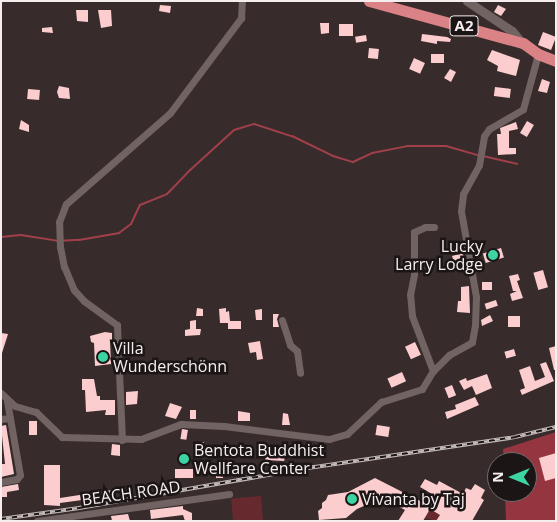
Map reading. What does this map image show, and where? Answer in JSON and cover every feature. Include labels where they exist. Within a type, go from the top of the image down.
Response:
[{"type":"highway","name":"A2","points":[[369,1],[522,43],[538,54],[556,62]]},
{"type":"street","points":[[122,440],[117,325],[84,301],[74,290],[64,267],[60,247],[59,222],[66,204],[97,175],[135,146],[170,113],[240,18],[242,1]]},
{"type":"street","points":[[467,1],[512,31],[522,43]]},
{"type":"street","points":[[1,393],[7,401],[15,406],[36,412],[62,437],[141,439],[181,424],[224,426],[329,439],[346,434],[381,402],[422,389],[432,371],[449,355],[472,342],[475,326],[476,297],[461,211],[463,194],[479,165],[484,136],[489,129],[522,109],[538,54]]},
{"type":"street","points":[[432,371],[412,316],[410,295],[414,274],[414,232],[425,227],[434,226]]},
{"type":"street","points":[[282,320],[290,345],[297,351],[300,373]]},
{"type":"street","points":[[1,482],[17,479],[20,475],[7,401]]},
{"type":"street","points":[[1,419],[10,418]]},
{"type":"street","name":"BEACH ROAD","points":[[37,521],[229,494]]},
{"type":"shaded area","points":[[556,432],[556,521],[506,521],[505,502],[537,502],[537,452],[503,452],[503,449]]},
{"type":"shaded area","points":[[261,496],[263,521],[233,521],[231,499]]},
{"type":"shaded area","points":[[430,509],[440,515],[436,521],[424,518]]},
{"type":"building","points":[[160,5],[171,6],[170,13],[159,11]]},
{"type":"building","points":[[498,5],[506,9],[501,16],[494,12]]},
{"type":"building","points":[[76,10],[88,10],[88,22],[77,21]]},
{"type":"building","points":[[98,10],[111,10],[112,26],[101,28]]},
{"type":"building","points":[[320,23],[329,23],[329,33],[321,34]]},
{"type":"building","points":[[339,24],[353,24],[353,36],[339,36]]},
{"type":"building","points":[[52,27],[53,33],[42,32],[42,28]]},
{"type":"building","points":[[543,32],[556,37],[551,50],[538,45]]},
{"type":"building","points":[[422,34],[451,39],[450,42],[437,41],[437,44],[421,41]]},
{"type":"building","points":[[366,35],[367,41],[356,43],[355,37]]},
{"type":"building","points":[[369,48],[379,49],[378,59],[368,58]]},
{"type":"building","points":[[492,50],[520,60],[516,76],[497,71],[498,66],[487,60]]},
{"type":"building","points":[[431,54],[444,54],[444,63],[431,63]]},
{"type":"building","points":[[414,58],[425,63],[420,74],[409,69]]},
{"type":"building","points":[[450,69],[456,72],[451,82],[444,78]]},
{"type":"building","points":[[542,79],[550,82],[547,93],[538,91]]},
{"type":"building","points":[[59,86],[69,88],[70,99],[59,98],[57,92]]},
{"type":"building","points":[[495,87],[511,89],[510,98],[494,96]]},
{"type":"building","points":[[28,89],[40,90],[39,100],[27,99]]},
{"type":"building","points":[[21,120],[29,125],[29,132],[19,129]]},
{"type":"building","points":[[527,121],[534,125],[527,137],[520,133]]},
{"type":"building","points":[[516,122],[518,129],[509,131],[509,148],[516,148],[516,154],[498,155],[497,134],[501,134],[500,128]]},
{"type":"building","name":"Lucky Larry Lodge","points":[[501,248],[504,258],[486,263],[483,254]]},
{"type":"building","points":[[463,253],[465,266],[456,268],[452,256]]},
{"type":"building","points":[[543,270],[548,287],[538,290],[533,273]]},
{"type":"building","points":[[518,274],[520,280],[517,281],[523,298],[512,301],[510,294],[517,291],[513,291],[509,276]]},
{"type":"building","points":[[482,282],[492,282],[492,290],[482,290]]},
{"type":"building","points":[[469,286],[470,313],[457,312],[458,301],[461,301],[461,287]]},
{"type":"building","points":[[496,300],[498,306],[486,309],[485,304]]},
{"type":"building","points":[[197,308],[203,309],[203,316],[196,316]]},
{"type":"building","points":[[226,308],[226,312],[229,311],[230,321],[241,321],[241,329],[228,329],[228,323],[220,323],[219,309]]},
{"type":"building","points":[[262,309],[262,320],[256,320],[255,310]]},
{"type":"building","points":[[273,314],[279,314],[277,319],[279,327],[273,327]]},
{"type":"building","points":[[490,315],[493,321],[482,326],[481,320]]},
{"type":"building","points":[[508,316],[520,316],[520,327],[508,327]]},
{"type":"building","points":[[196,320],[196,329],[201,329],[200,335],[185,336],[185,330],[190,329],[190,321]]},
{"type":"building","points":[[105,332],[112,333],[112,340],[110,341],[111,364],[95,366],[94,343],[91,342],[90,336]]},
{"type":"building","points":[[1,333],[8,334],[2,353],[1,353]]},
{"type":"building","points":[[260,341],[263,359],[257,360],[256,352],[250,353],[248,343]]},
{"type":"building","points":[[415,342],[421,355],[411,359],[405,347]]},
{"type":"building","points":[[556,346],[556,370],[554,370],[549,348]]},
{"type":"building","points":[[514,349],[516,356],[506,358],[504,352]]},
{"type":"building","points":[[546,362],[554,381],[522,395],[520,390],[525,388],[519,370],[530,366],[535,381],[545,377],[540,364]]},
{"type":"building","points":[[402,372],[406,381],[391,388],[387,379]]},
{"type":"building","points":[[487,374],[492,388],[476,395],[472,386],[464,390],[459,381],[466,378],[467,381]]},
{"type":"building","points":[[82,379],[94,379],[97,396],[100,396],[100,400],[115,400],[115,415],[105,415],[106,410],[86,412],[85,390],[82,390]]},
{"type":"building","points":[[452,385],[456,395],[449,398],[445,388]]},
{"type":"building","points":[[138,391],[137,404],[126,405],[126,392]]},
{"type":"building","points":[[475,397],[479,405],[447,419],[445,412],[456,409],[455,405]]},
{"type":"building","points":[[170,403],[182,407],[176,419],[165,416]]},
{"type":"building","points":[[190,410],[196,410],[196,419],[190,419]]},
{"type":"building","points":[[238,411],[250,413],[250,421],[238,421]]},
{"type":"building","points":[[283,413],[288,414],[290,425],[282,425]]},
{"type":"building","points":[[29,421],[37,421],[37,435],[29,435]]},
{"type":"building","points":[[6,425],[14,474],[1,477],[1,464],[5,464],[1,426]]},
{"type":"building","points":[[377,425],[390,427],[388,437],[375,435]]},
{"type":"building","points":[[182,429],[188,430],[186,440],[180,439]]},
{"type":"building","points":[[197,442],[204,442],[204,451],[197,451]]},
{"type":"building","points":[[112,444],[120,445],[120,456],[111,455]]},
{"type":"building","points":[[266,447],[285,448],[284,461],[265,460]]},
{"type":"building","points":[[556,453],[556,478],[545,481],[539,458]]},
{"type":"building","points":[[44,465],[60,465],[60,498],[112,490],[112,496],[60,503],[60,506],[44,505]]},
{"type":"building","points":[[216,465],[223,465],[223,478],[216,478]]},
{"type":"building","points":[[175,469],[193,469],[193,478],[175,478]]},
{"type":"building","name":"Vivanta by Taj","points":[[375,478],[426,504],[432,494],[420,487],[425,479],[437,485],[439,481],[463,494],[466,488],[471,490],[475,484],[485,490],[481,498],[484,500],[472,521],[436,521],[440,515],[430,509],[423,521],[398,521],[405,510],[382,498],[357,509],[346,518],[319,520],[318,511],[322,508],[322,503],[328,495],[348,492]]},
{"type":"building","points":[[18,484],[19,490],[7,492],[7,497],[1,497],[1,487]]},
{"type":"building","points":[[183,506],[183,509],[192,513],[192,520],[185,521],[183,515],[151,519],[150,510]]},
{"type":"building","points":[[128,514],[130,521],[112,521],[111,516]]},
{"type":"waterway","points":[[1,237],[21,235],[57,241],[79,240],[119,233],[131,224],[140,205],[167,194],[234,130],[254,124],[292,136],[333,156],[353,162],[372,153],[407,146],[446,146],[478,155]]},
{"type":"waterway","points":[[483,156],[517,164]]},
{"type":"railway","points":[[1,519],[79,508],[315,467],[515,437],[556,427]]},
{"type":"place","name":"Lucky Larry Lodge","points":[[493,255]]},
{"type":"place","name":"Villa Wunderschönn","points":[[103,357]]},
{"type":"place","name":"Bentota Buddhist Wellfare Center","points":[[184,459]]},
{"type":"place","name":"Vivanta by Taj","points":[[352,499]]}]
